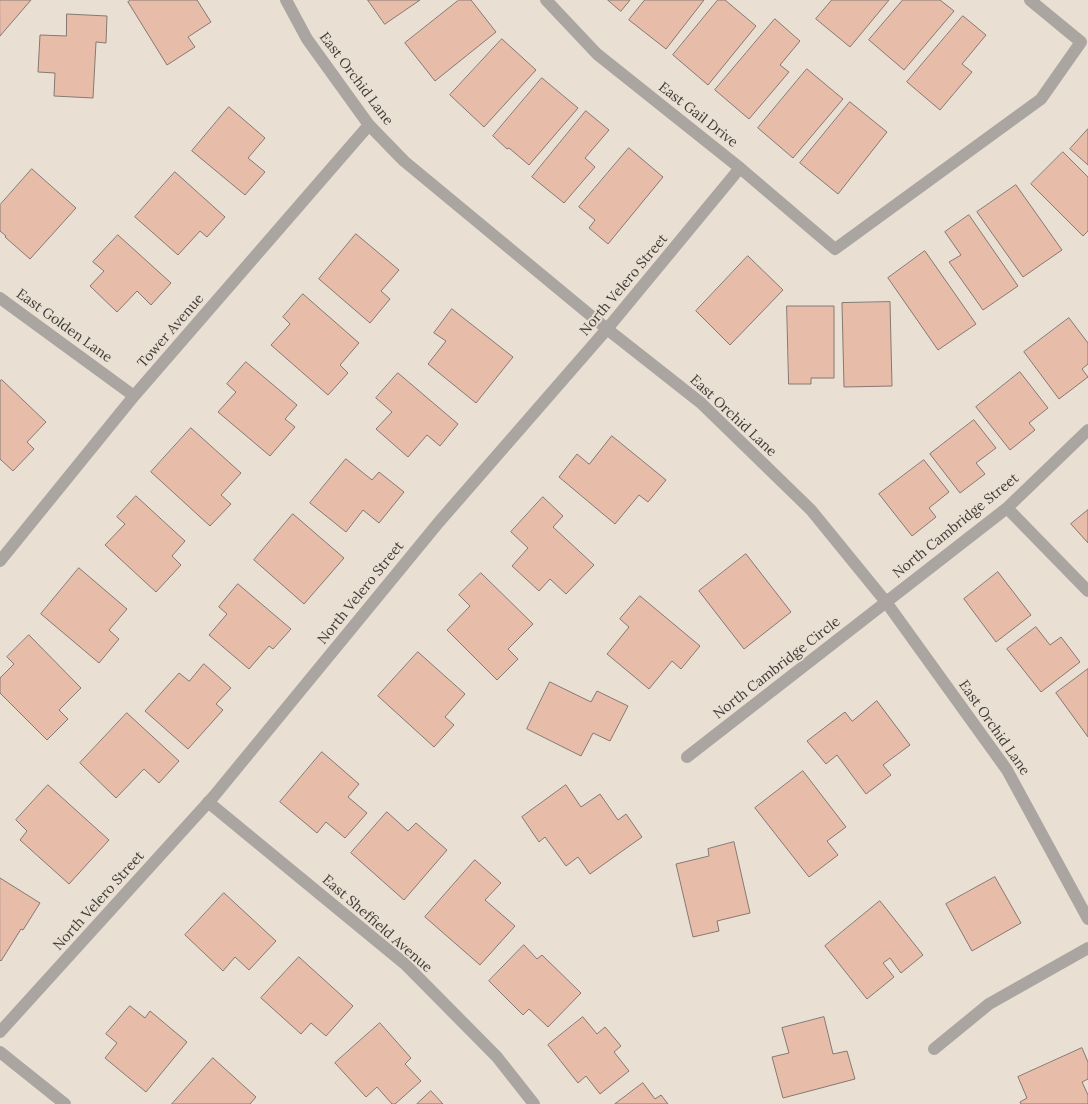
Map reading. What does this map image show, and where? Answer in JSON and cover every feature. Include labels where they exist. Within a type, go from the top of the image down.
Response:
[{"type":"street","name":"East Orchid Lane","points":[[286,0],[307,39],[369,124],[404,161],[607,329],[701,403],[811,510],[886,602],[1007,770],[1088,919]]},
{"type":"street","name":"East Gail Drive","points":[[546,0],[597,54],[740,168],[835,249],[1041,99],[1081,42],[1030,0]]},
{"type":"street","name":"Tower Avenue","points":[[0,562],[134,396],[369,124]]},
{"type":"street","name":"North Velero Street","points":[[0,1032],[208,802],[433,530],[607,329],[740,168]]},
{"type":"street","name":"East Golden Lane","points":[[0,298],[134,396]]},
{"type":"street","name":"North Cambridge Street","points":[[886,602],[1007,508],[1088,430]]},
{"type":"street","points":[[1007,508],[1088,591]]},
{"type":"street","name":"North Cambridge Circle","points":[[687,757],[886,602]]},
{"type":"street","name":"East Sheffield Avenue","points":[[208,802],[405,964],[497,1057],[534,1104]]},
{"type":"street","points":[[934,1049],[989,1004],[1088,948]]},
{"type":"street","points":[[0,1052],[65,1104]]},
{"type":"building","points":[[0,0],[31,0],[0,36]]},
{"type":"building","points":[[131,0],[197,0],[211,22],[188,37],[195,47],[167,65],[128,2]]},
{"type":"building","points":[[368,0],[420,0],[385,24]]},
{"type":"building","points":[[459,0],[471,0],[496,32],[435,81],[405,43]]},
{"type":"building","points":[[608,0],[630,0],[621,11]]},
{"type":"building","points":[[645,0],[704,0],[666,49],[629,20]]},
{"type":"building","points":[[718,0],[725,0],[756,26],[708,85],[673,55]]},
{"type":"building","points":[[832,0],[889,0],[850,47],[816,19]]},
{"type":"building","points":[[903,0],[940,0],[954,11],[904,70],[869,40]]},
{"type":"building","points":[[67,14],[107,16],[106,43],[96,42],[93,98],[54,96],[55,73],[38,72],[40,35],[66,36]]},
{"type":"building","points":[[963,16],[986,35],[962,64],[972,72],[940,110],[907,82]]},
{"type":"building","points":[[775,19],[800,41],[780,65],[789,72],[749,119],[715,90]]},
{"type":"building","points":[[502,39],[536,70],[484,127],[450,95]]},
{"type":"building","points":[[807,69],[843,99],[793,158],[758,128]]},
{"type":"building","points":[[542,78],[578,108],[529,165],[493,136]]},
{"type":"building","points":[[850,102],[887,132],[838,194],[800,163]]},
{"type":"building","points":[[229,107],[265,138],[248,158],[265,172],[245,195],[192,151]]},
{"type":"building","points":[[586,111],[609,130],[585,158],[595,167],[564,203],[532,177]]},
{"type":"building","points":[[1088,129],[1088,165],[1070,149]]},
{"type":"building","points":[[629,148],[663,177],[608,244],[589,228],[595,220],[579,207]]},
{"type":"building","points":[[1063,152],[1088,177],[1088,231],[1083,236],[1031,184]]},
{"type":"building","points":[[32,169],[76,208],[30,259],[0,231],[0,205]]},
{"type":"building","points":[[175,172],[225,217],[207,237],[200,231],[178,255],[135,217]]},
{"type":"building","points":[[1016,185],[1062,250],[1023,277],[977,212]]},
{"type":"building","points":[[969,215],[1018,286],[983,310],[949,262],[961,255],[945,232]]},
{"type":"building","points":[[356,234],[399,270],[381,291],[390,299],[370,323],[319,279]]},
{"type":"building","points":[[118,235],[171,283],[151,305],[137,291],[117,312],[90,286],[104,271],[93,262]]},
{"type":"building","points":[[925,251],[976,324],[938,350],[888,278]]},
{"type":"building","points":[[748,256],[783,290],[730,345],[696,311]]},
{"type":"building","points":[[303,294],[359,343],[340,365],[348,373],[328,395],[271,345],[290,324],[283,317]]},
{"type":"building","points":[[890,302],[892,386],[844,387],[842,303]]},
{"type":"building","points":[[787,306],[834,306],[834,378],[811,378],[811,384],[789,384]]},
{"type":"building","points":[[452,309],[513,357],[476,403],[428,364],[446,341],[434,333]]},
{"type":"building","points":[[1069,318],[1088,343],[1088,364],[1082,369],[1088,377],[1059,399],[1024,352]]},
{"type":"building","points":[[246,362],[297,405],[285,419],[295,427],[270,456],[218,412],[236,392],[227,384]]},
{"type":"building","points":[[1020,372],[1048,408],[1029,423],[1035,430],[1010,450],[976,407]]},
{"type":"building","points":[[398,373],[458,424],[440,446],[427,435],[408,457],[376,429],[392,412],[376,398]]},
{"type":"building","points":[[2,380],[46,422],[27,442],[34,449],[13,471],[0,459],[0,381]]},
{"type":"building","points":[[974,420],[996,448],[976,463],[985,474],[960,493],[930,454]]},
{"type":"building","points":[[191,428],[241,473],[221,495],[231,504],[210,526],[151,472]]},
{"type":"building","points":[[612,436],[666,480],[648,502],[639,495],[615,524],[559,477],[577,454],[589,464]]},
{"type":"building","points":[[346,459],[372,480],[379,472],[404,492],[379,523],[363,510],[346,532],[310,503]]},
{"type":"building","points":[[924,460],[949,492],[929,508],[936,517],[912,536],[879,494]]},
{"type":"building","points":[[136,496],[185,541],[172,556],[181,565],[156,592],[105,545],[125,524],[117,517]]},
{"type":"building","points":[[543,497],[563,516],[553,527],[594,565],[566,594],[550,579],[539,591],[512,566],[528,548],[511,532]]},
{"type":"building","points":[[1088,510],[1088,543],[1071,524]]},
{"type":"building","points":[[293,514],[344,558],[304,604],[254,560]]},
{"type":"building","points":[[746,554],[791,612],[744,649],[699,591]]},
{"type":"building","points":[[79,568],[127,609],[109,630],[119,639],[99,663],[41,614]]},
{"type":"building","points":[[998,572],[1031,615],[996,642],[964,599]]},
{"type":"building","points":[[481,573],[533,624],[508,649],[518,659],[497,680],[447,630],[470,606],[459,595]]},
{"type":"building","points":[[238,584],[291,629],[273,649],[269,646],[249,669],[209,635],[227,614],[219,607]]},
{"type":"building","points":[[640,596],[700,646],[681,669],[672,661],[649,689],[607,654],[629,627],[620,619]]},
{"type":"building","points":[[1036,627],[1050,645],[1061,637],[1080,662],[1041,692],[1007,649]]},
{"type":"building","points":[[29,635],[81,688],[59,710],[68,719],[47,740],[0,693],[0,678],[14,664],[7,657]]},
{"type":"building","points":[[418,652],[465,694],[445,717],[454,725],[434,747],[378,696]]},
{"type":"building","points":[[204,664],[231,688],[216,704],[223,710],[188,749],[145,711],[179,673],[189,681]]},
{"type":"building","points":[[1088,669],[1088,737],[1056,693]]},
{"type":"building","points":[[550,682],[591,702],[597,691],[628,706],[610,741],[593,733],[581,756],[527,729]]},
{"type":"building","points":[[877,701],[910,745],[883,765],[891,775],[866,794],[837,755],[826,764],[807,741],[845,712],[852,721]]},
{"type":"building","points":[[127,713],[179,761],[159,783],[144,769],[116,798],[80,763]]},
{"type":"building","points":[[322,752],[359,784],[348,797],[367,813],[345,838],[326,822],[317,833],[280,802]]},
{"type":"building","points":[[803,771],[846,827],[827,841],[838,855],[809,877],[755,808]]},
{"type":"building","points":[[48,785],[109,840],[69,884],[20,840],[27,831],[16,820]]},
{"type":"building","points":[[566,785],[581,807],[600,794],[618,820],[626,814],[642,837],[590,874],[578,857],[566,866],[545,837],[539,842],[522,817]]},
{"type":"building","points":[[387,812],[408,831],[416,823],[447,850],[404,900],[351,853]]},
{"type":"building","points":[[734,842],[750,913],[717,921],[719,931],[693,937],[676,864],[709,856],[708,849]]},
{"type":"building","points":[[475,860],[501,883],[485,900],[515,926],[480,965],[425,917]]},
{"type":"building","points":[[995,877],[1021,923],[972,951],[946,904]]},
{"type":"building","points":[[0,878],[40,903],[1,961],[0,960]]},
{"type":"building","points":[[224,893],[276,941],[249,970],[235,957],[223,971],[185,935]]},
{"type":"building","points":[[880,901],[923,955],[901,973],[890,958],[883,963],[894,977],[867,999],[825,946]]},
{"type":"building","points":[[524,945],[537,959],[542,955],[581,993],[548,1027],[529,1009],[523,1015],[489,981]]},
{"type":"building","points":[[299,957],[353,1006],[326,1036],[311,1023],[301,1034],[261,998]]},
{"type":"building","points":[[130,1006],[145,1018],[150,1011],[187,1042],[146,1092],[105,1058],[117,1043],[106,1034]]},
{"type":"building","points":[[583,1017],[597,1034],[605,1027],[621,1046],[614,1052],[629,1071],[600,1094],[586,1076],[578,1083],[548,1045]]},
{"type":"building","points":[[824,1017],[833,1054],[847,1051],[855,1079],[783,1098],[772,1057],[789,1053],[782,1028]]},
{"type":"building","points":[[380,1023],[411,1058],[405,1064],[421,1081],[395,1104],[392,1104],[377,1087],[366,1097],[335,1063]]},
{"type":"building","points":[[1082,1048],[1088,1062],[1088,1079],[1082,1082],[1088,1095],[1088,1104],[1021,1104],[1020,1102],[1027,1098],[1018,1077]]},
{"type":"building","points":[[213,1058],[256,1097],[250,1104],[172,1104]]},
{"type":"building","points":[[643,1083],[655,1099],[661,1095],[668,1104],[615,1104]]},
{"type":"building","points":[[431,1091],[443,1104],[417,1104]]}]
